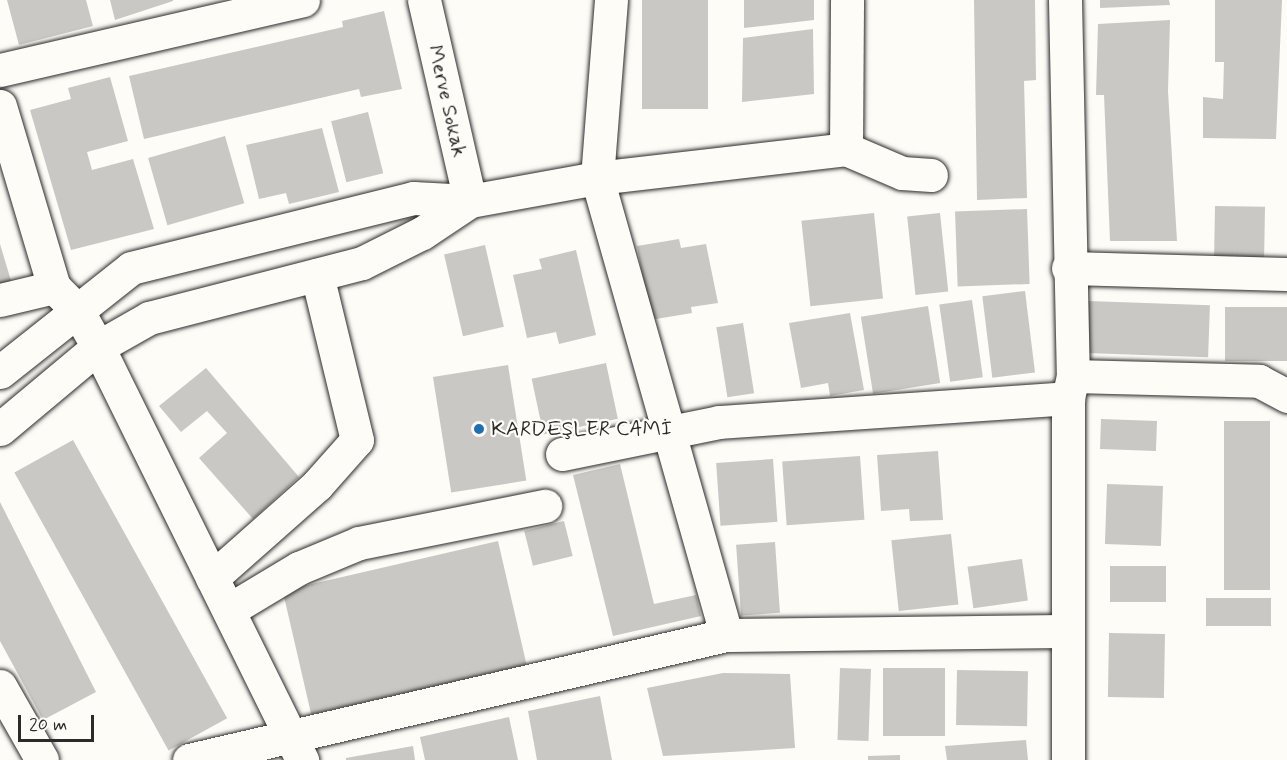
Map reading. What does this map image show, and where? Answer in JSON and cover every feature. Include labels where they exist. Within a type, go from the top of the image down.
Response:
[{"type":"street","points":[[0,70],[303,0]]},
{"type":"street","name":"Merve Sokak","points":[[424,0],[470,201]]},
{"type":"street","points":[[611,0],[597,178],[726,635]]},
{"type":"street","points":[[846,149],[847,0]]},
{"type":"street","points":[[1065,0],[1070,387],[1066,631],[1068,760]]},
{"type":"street","points":[[0,106],[54,287],[77,310],[98,347],[297,749]]},
{"type":"street","points":[[0,372],[131,268],[413,198],[470,201],[597,178],[846,149],[902,173],[931,175]]},
{"type":"street","points":[[0,429],[98,347],[149,318],[362,264],[422,233],[470,201]]},
{"type":"street","points":[[1068,268],[1287,274]]},
{"type":"street","points":[[212,578],[317,485],[357,440],[316,275]]},
{"type":"street","points":[[0,300],[54,287]]},
{"type":"street","points":[[562,454],[719,422],[1070,387],[1259,381],[1287,396]]},
{"type":"street","points":[[229,610],[299,568],[359,543],[545,506]]},
{"type":"street","points":[[189,760],[297,749],[606,660],[726,635],[1066,631]]},
{"type":"street","points":[[0,686],[42,760]]},
{"type":"building","points":[[7,0],[86,0],[93,26],[19,45]]},
{"type":"building","points":[[110,0],[173,0],[173,1],[115,20]]},
{"type":"building","points":[[642,0],[708,0],[708,109],[642,109]]},
{"type":"building","points":[[744,0],[814,0],[814,20],[744,28]]},
{"type":"building","points":[[974,0],[1035,0],[1036,80],[1024,81],[1027,198],[977,200]]},
{"type":"building","points":[[1100,0],[1169,0],[1170,5],[1100,8]]},
{"type":"building","points":[[1215,0],[1282,0],[1276,139],[1203,138],[1203,97],[1223,99],[1224,62],[1215,62]]},
{"type":"building","points":[[384,11],[402,89],[361,97],[359,89],[144,139],[129,76],[343,27],[342,21]]},
{"type":"building","points":[[1170,20],[1168,91],[1177,241],[1110,241],[1104,95],[1096,95],[1098,24]]},
{"type":"building","points":[[813,29],[814,94],[742,102],[743,38]]},
{"type":"building","points":[[110,77],[128,141],[87,152],[92,170],[133,159],[154,229],[71,250],[30,110],[71,99],[68,88]]},
{"type":"building","points":[[368,112],[383,173],[346,182],[331,121]]},
{"type":"building","points":[[322,128],[339,192],[289,204],[286,193],[259,199],[246,145]]},
{"type":"building","points":[[225,136],[244,203],[167,225],[148,158]]},
{"type":"building","points":[[1215,206],[1265,207],[1264,259],[1214,258]]},
{"type":"building","points":[[1027,209],[1030,284],[958,286],[955,212]]},
{"type":"building","points":[[874,213],[883,299],[810,306],[801,221]]},
{"type":"building","points":[[940,213],[948,292],[915,295],[907,216]]},
{"type":"building","points":[[679,239],[681,248],[706,244],[718,303],[691,307],[692,313],[650,320],[637,246]]},
{"type":"building","points":[[0,244],[12,284],[0,287]]},
{"type":"building","points":[[485,245],[504,327],[463,336],[444,254]]},
{"type":"building","points":[[576,250],[596,335],[559,344],[556,332],[527,338],[513,275],[542,269],[539,259]]},
{"type":"building","points":[[1025,291],[1035,372],[992,378],[982,296]]},
{"type":"building","points":[[972,300],[983,377],[950,382],[939,305]]},
{"type":"building","points":[[1088,301],[1210,305],[1208,357],[1086,353]]},
{"type":"building","points":[[928,306],[940,383],[873,394],[861,317]]},
{"type":"building","points":[[1225,307],[1287,307],[1287,361],[1225,361]]},
{"type":"building","points":[[850,313],[864,390],[830,396],[828,383],[801,388],[789,323]]},
{"type":"building","points":[[743,323],[754,393],[727,397],[716,327]]},
{"type":"building","points":[[606,363],[618,419],[544,435],[532,379]]},
{"type":"building","name":"KARDEŞLER CAMİ","points":[[508,365],[526,481],[451,492],[433,377]]},
{"type":"building","points":[[206,368],[299,477],[253,519],[199,458],[227,433],[207,411],[181,432],[159,406]]},
{"type":"building","points":[[1101,419],[1157,421],[1156,451],[1100,449]]},
{"type":"building","points":[[1224,421],[1270,421],[1270,590],[1224,590]]},
{"type":"building","points":[[73,440],[227,718],[169,751],[14,472]]},
{"type":"building","points":[[938,451],[943,520],[910,521],[909,509],[881,511],[877,455]]},
{"type":"building","points":[[860,456],[864,520],[787,525],[782,461]]},
{"type":"building","points":[[773,459],[777,522],[721,526],[716,463]]},
{"type":"building","points":[[620,464],[654,604],[696,595],[701,616],[613,636],[573,475]]},
{"type":"building","points":[[1107,484],[1163,486],[1161,546],[1105,544]]},
{"type":"building","points":[[0,502],[96,692],[43,720],[0,641]]},
{"type":"building","points":[[564,521],[573,556],[533,566],[524,531]]},
{"type":"building","points":[[951,534],[958,605],[899,611],[891,540]]},
{"type":"building","points":[[498,541],[527,665],[311,714],[283,591]]},
{"type":"building","points":[[775,542],[780,613],[741,616],[736,545]]},
{"type":"building","points":[[1022,559],[1028,601],[973,608],[968,567]]},
{"type":"building","points":[[1110,566],[1166,566],[1166,602],[1110,602]]},
{"type":"building","points":[[1206,598],[1271,598],[1271,626],[1206,626]]},
{"type":"building","points":[[1109,633],[1165,634],[1164,698],[1108,697]]},
{"type":"building","points":[[840,668],[871,669],[868,741],[837,740]]},
{"type":"building","points":[[883,668],[945,668],[945,736],[883,736]]},
{"type":"building","points":[[957,670],[1028,671],[1027,726],[956,725]]},
{"type":"building","points":[[723,673],[790,674],[795,748],[663,756],[647,688]]},
{"type":"building","points":[[600,696],[612,760],[537,760],[528,711]]},
{"type":"building","points":[[509,717],[518,760],[425,760],[420,737]]},
{"type":"building","points":[[1026,740],[1028,760],[947,760],[945,746]]},
{"type":"building","points":[[413,746],[415,760],[346,760],[346,758]]},
{"type":"building","points":[[900,755],[900,760],[868,760],[868,756]]},
{"type":"place","name":"KARDEŞLER CAMİ","points":[[479,429]]}]
